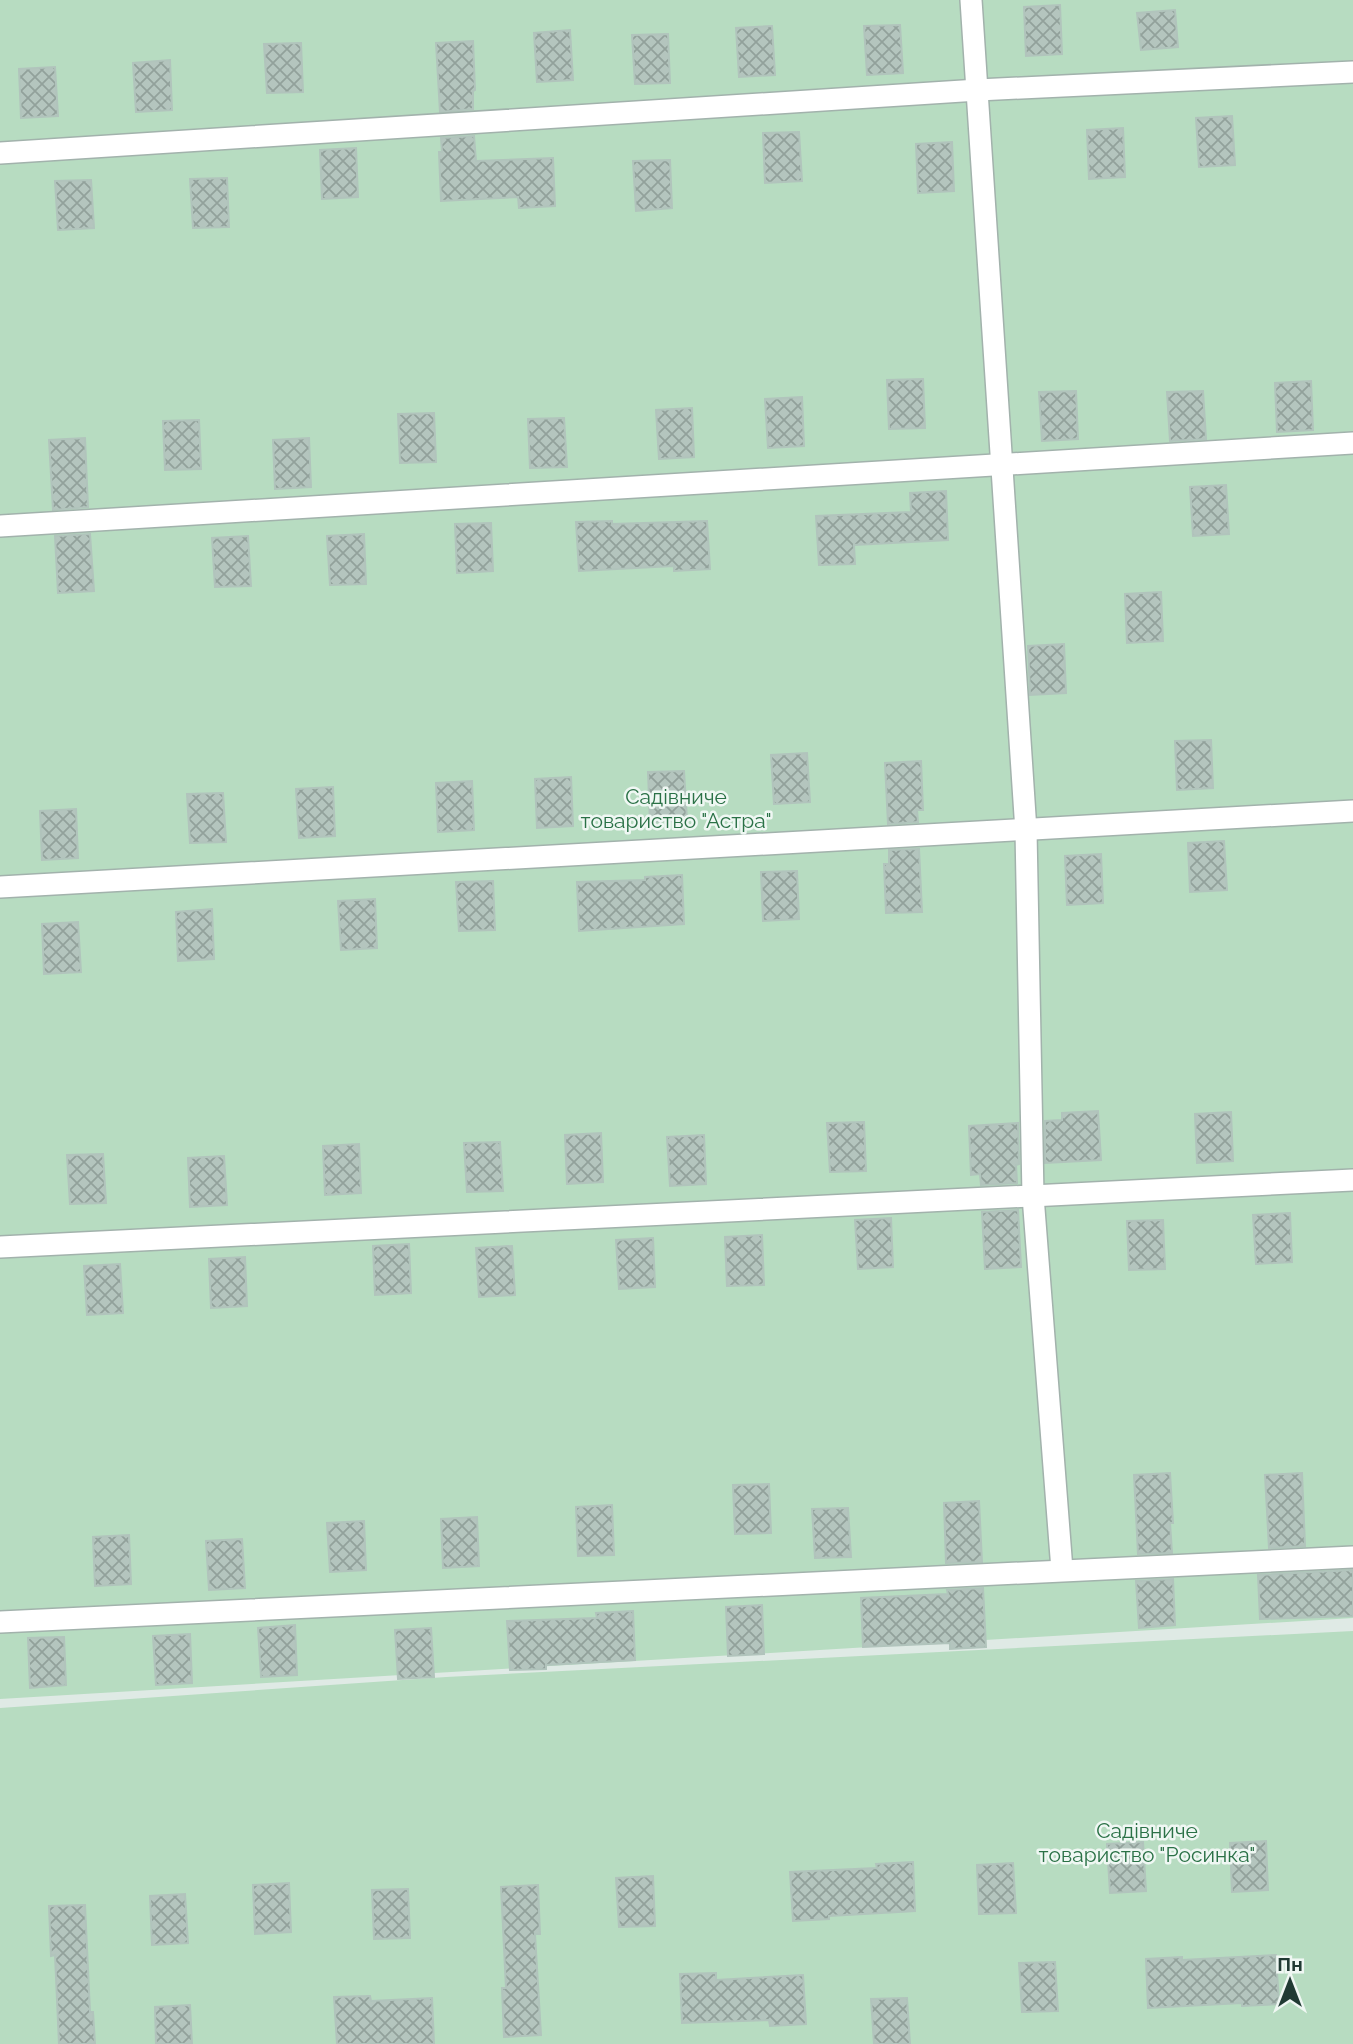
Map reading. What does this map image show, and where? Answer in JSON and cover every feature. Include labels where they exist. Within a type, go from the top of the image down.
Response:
[{"type":"street","points":[[971,0],[1026,831],[1033,1196],[1062,1570]]},
{"type":"street","points":[[0,153],[978,90],[1353,72]]},
{"type":"street","points":[[0,526],[1353,443]]},
{"type":"street","points":[[0,887],[1353,811]]},
{"type":"street","points":[[0,1247],[1353,1180]]},
{"type":"street","points":[[0,1622],[1353,1557]]},
{"type":"green space","name":"Садівниче товариство \"Астра\"","points":[[0,0],[1353,0],[1353,1618],[0,1699]]},
{"type":"green space","name":"Садівниче товариство \"Росинка\"","points":[[1353,1631],[1353,2044],[0,2044],[0,1708],[446,1677]]},
{"type":"building","points":[[1060,5],[1062,54],[1026,56],[1024,7]]},
{"type":"building","points":[[1175,10],[1178,47],[1141,50],[1137,13]]},
{"type":"building","points":[[900,25],[903,73],[867,75],[864,26]]},
{"type":"building","points":[[772,26],[775,75],[739,77],[736,28]]},
{"type":"building","points":[[570,30],[573,80],[537,82],[534,33]]},
{"type":"building","points":[[668,34],[670,83],[635,84],[632,35]]},
{"type":"building","points":[[473,41],[473,109],[440,112],[436,43]]},
{"type":"building","points":[[301,43],[303,92],[267,93],[264,44]]},
{"type":"building","points":[[170,60],[172,110],[136,112],[133,63]]},
{"type":"building","points":[[55,67],[58,116],[21,118],[19,69]]},
{"type":"building","points":[[1232,116],[1235,165],[1199,167],[1196,118]]},
{"type":"building","points":[[1123,128],[1125,177],[1089,179],[1087,130]]},
{"type":"building","points":[[799,132],[802,181],[765,183],[763,133]]},
{"type":"building","points":[[474,136],[476,161],[553,158],[555,206],[519,208],[518,197],[441,201],[441,138]]},
{"type":"building","points":[[952,142],[954,191],[918,193],[916,144]]},
{"type":"building","points":[[356,148],[358,197],[322,199],[320,150]]},
{"type":"building","points":[[670,160],[672,208],[636,211],[633,161]]},
{"type":"building","points":[[227,178],[229,227],[193,228],[190,179]]},
{"type":"building","points":[[91,180],[94,228],[58,230],[55,181]]},
{"type":"building","points":[[923,379],[925,428],[889,429],[887,380]]},
{"type":"building","points":[[1311,381],[1313,430],[1277,432],[1275,383]]},
{"type":"building","points":[[1076,391],[1078,439],[1042,441],[1039,392]]},
{"type":"building","points":[[1203,391],[1206,439],[1170,441],[1167,392]]},
{"type":"building","points":[[802,397],[804,446],[768,448],[765,399]]},
{"type":"building","points":[[692,408],[694,457],[659,459],[656,410]]},
{"type":"building","points":[[434,413],[436,462],[400,463],[398,414]]},
{"type":"building","points":[[564,418],[567,467],[530,468],[528,419]]},
{"type":"building","points":[[199,420],[201,469],[165,470],[163,421]]},
{"type":"building","points":[[85,438],[88,507],[53,510],[49,440]]},
{"type":"building","points":[[309,438],[311,487],[275,489],[273,440]]},
{"type":"building","points":[[1226,485],[1229,534],[1193,536],[1190,487]]},
{"type":"building","points":[[946,491],[948,540],[854,545],[855,564],[819,565],[816,516],[911,512],[910,493]]},
{"type":"building","points":[[612,521],[612,524],[707,521],[710,569],[674,571],[674,566],[579,571],[576,522]]},
{"type":"building","points":[[491,523],[493,571],[457,573],[455,524]]},
{"type":"building","points":[[90,534],[94,591],[58,593],[55,536]]},
{"type":"building","points":[[364,534],[366,584],[330,585],[327,536]]},
{"type":"building","points":[[248,536],[251,586],[215,587],[212,538]]},
{"type":"building","points":[[1161,592],[1163,641],[1127,643],[1125,594]]},
{"type":"building","points":[[1064,644],[1066,693],[1030,695],[1028,646]]},
{"type":"building","points":[[1211,740],[1213,788],[1177,790],[1175,741]]},
{"type":"building","points":[[807,753],[810,802],[774,804],[771,755]]},
{"type":"building","points":[[921,761],[923,810],[917,810],[918,822],[888,824],[885,763]]},
{"type":"building","points":[[684,771],[687,820],[650,822],[648,772]]},
{"type":"building","points":[[571,777],[573,826],[537,828],[535,779]]},
{"type":"building","points":[[472,781],[474,830],[438,832],[436,783]]},
{"type":"building","points":[[333,787],[335,836],[299,838],[296,789]]},
{"type":"building","points":[[223,793],[226,842],[190,843],[187,794]]},
{"type":"building","points":[[76,809],[78,858],[42,860],[40,811]]},
{"type":"building","points":[[1224,841],[1227,890],[1190,892],[1188,843]]},
{"type":"building","points":[[919,849],[922,912],[886,913],[884,864],[889,864],[889,850]]},
{"type":"building","points":[[1101,854],[1103,903],[1067,905],[1065,856]]},
{"type":"building","points":[[797,871],[799,919],[763,921],[761,872]]},
{"type":"building","points":[[682,875],[684,924],[579,931],[577,882],[645,880],[645,877]]},
{"type":"building","points":[[493,881],[495,930],[459,931],[456,882]]},
{"type":"building","points":[[375,899],[377,948],[341,950],[338,901]]},
{"type":"building","points":[[212,909],[214,959],[178,961],[176,912]]},
{"type":"building","points":[[78,922],[81,972],[44,974],[42,924]]},
{"type":"building","points":[[1098,1111],[1101,1160],[1045,1163],[1045,1121],[1062,1120],[1062,1113]]},
{"type":"building","points":[[1231,1112],[1233,1161],[1197,1163],[1195,1114]]},
{"type":"building","points":[[864,1122],[866,1171],[830,1172],[827,1123]]},
{"type":"building","points":[[1018,1123],[1017,1183],[981,1185],[980,1174],[971,1175],[969,1126]]},
{"type":"building","points":[[601,1133],[603,1182],[567,1184],[565,1135]]},
{"type":"building","points":[[704,1135],[706,1184],[670,1186],[667,1137]]},
{"type":"building","points":[[500,1142],[503,1191],[467,1192],[464,1143]]},
{"type":"building","points":[[359,1144],[361,1193],[325,1195],[323,1146]]},
{"type":"building","points":[[103,1154],[106,1203],[70,1204],[67,1155]]},
{"type":"building","points":[[224,1156],[227,1205],[190,1207],[188,1158]]},
{"type":"building","points":[[1018,1210],[1021,1267],[985,1269],[982,1212]]},
{"type":"building","points":[[1290,1213],[1292,1262],[1256,1264],[1253,1215]]},
{"type":"building","points":[[891,1218],[893,1267],[858,1269],[855,1220]]},
{"type":"building","points":[[1163,1220],[1165,1269],[1129,1270],[1127,1221]]},
{"type":"building","points":[[762,1235],[764,1285],[727,1286],[725,1237]]},
{"type":"building","points":[[653,1238],[655,1287],[619,1289],[616,1240]]},
{"type":"building","points":[[409,1244],[411,1293],[375,1295],[373,1246]]},
{"type":"building","points":[[512,1246],[515,1295],[479,1297],[476,1248]]},
{"type":"building","points":[[245,1257],[247,1306],[211,1308],[209,1259]]},
{"type":"building","points":[[120,1264],[123,1313],[87,1315],[84,1266]]},
{"type":"building","points":[[1170,1473],[1172,1553],[1138,1554],[1134,1475]]},
{"type":"building","points":[[1302,1473],[1305,1546],[1269,1548],[1265,1475]]},
{"type":"building","points":[[769,1484],[771,1533],[735,1534],[733,1485]]},
{"type":"building","points":[[979,1501],[982,1562],[946,1563],[944,1503]]},
{"type":"building","points":[[612,1505],[614,1555],[578,1556],[576,1507]]},
{"type":"building","points":[[848,1508],[851,1557],[815,1558],[812,1509]]},
{"type":"building","points":[[477,1517],[479,1566],[443,1568],[441,1519]]},
{"type":"building","points":[[364,1521],[366,1570],[330,1572],[327,1523]]},
{"type":"building","points":[[129,1535],[131,1584],[95,1586],[93,1537]]},
{"type":"building","points":[[242,1539],[245,1588],[209,1590],[206,1541]]},
{"type":"building","points":[[1353,1570],[1353,1616],[1260,1619],[1258,1575]]},
{"type":"building","points":[[1173,1579],[1175,1625],[1139,1628],[1136,1581]]},
{"type":"building","points":[[983,1588],[986,1647],[950,1649],[950,1643],[863,1647],[861,1598],[948,1594],[947,1590]]},
{"type":"building","points":[[762,1605],[764,1654],[728,1656],[726,1607]]},
{"type":"building","points":[[633,1611],[635,1660],[546,1665],[546,1669],[510,1670],[507,1621],[597,1618],[596,1613]]},
{"type":"building","points":[[295,1625],[297,1675],[261,1677],[258,1628]]},
{"type":"building","points":[[431,1628],[434,1677],[398,1679],[395,1630]]},
{"type":"building","points":[[190,1634],[192,1683],[156,1685],[153,1636]]},
{"type":"building","points":[[64,1637],[66,1685],[30,1688],[28,1638]]},
{"type":"building","points":[[1266,1841],[1268,1890],[1232,1892],[1230,1843]]},
{"type":"building","points":[[1143,1842],[1146,1891],[1110,1893],[1107,1844]]},
{"type":"building","points":[[913,1862],[915,1911],[793,1921],[790,1872],[877,1868],[876,1864]]},
{"type":"building","points":[[1013,1863],[1016,1913],[979,1914],[977,1865]]},
{"type":"building","points":[[653,1876],[655,1926],[619,1927],[616,1878]]},
{"type":"building","points":[[289,1883],[291,1932],[255,1934],[253,1885]]},
{"type":"building","points":[[538,1885],[540,1934],[535,1934],[541,2035],[504,2037],[502,1988],[506,1988],[501,1887]]},
{"type":"building","points":[[408,1889],[410,1938],[374,1939],[372,1890]]},
{"type":"building","points":[[185,1894],[188,1943],[152,1945],[150,1896]]},
{"type":"building","points":[[85,1905],[90,2012],[93,2012],[95,2044],[59,2044],[55,1955],[51,1956],[49,1906]]},
{"type":"building","points":[[1276,1955],[1279,2004],[1242,2006],[1242,2003],[1148,2008],[1146,1959],[1182,1957],[1182,1960]]},
{"type":"building","points":[[1055,1962],[1058,2011],[1022,2012],[1019,1963]]},
{"type":"building","points":[[716,1973],[716,1980],[803,1975],[806,2024],[770,2026],[769,2020],[682,2023],[680,1974]]},
{"type":"building","points":[[370,1996],[371,2001],[432,1998],[434,2044],[337,2044],[334,1997]]},
{"type":"building","points":[[907,1998],[910,2044],[874,2044],[871,1999]]},
{"type":"building","points":[[190,2005],[192,2044],[156,2044],[155,2007]]}]
